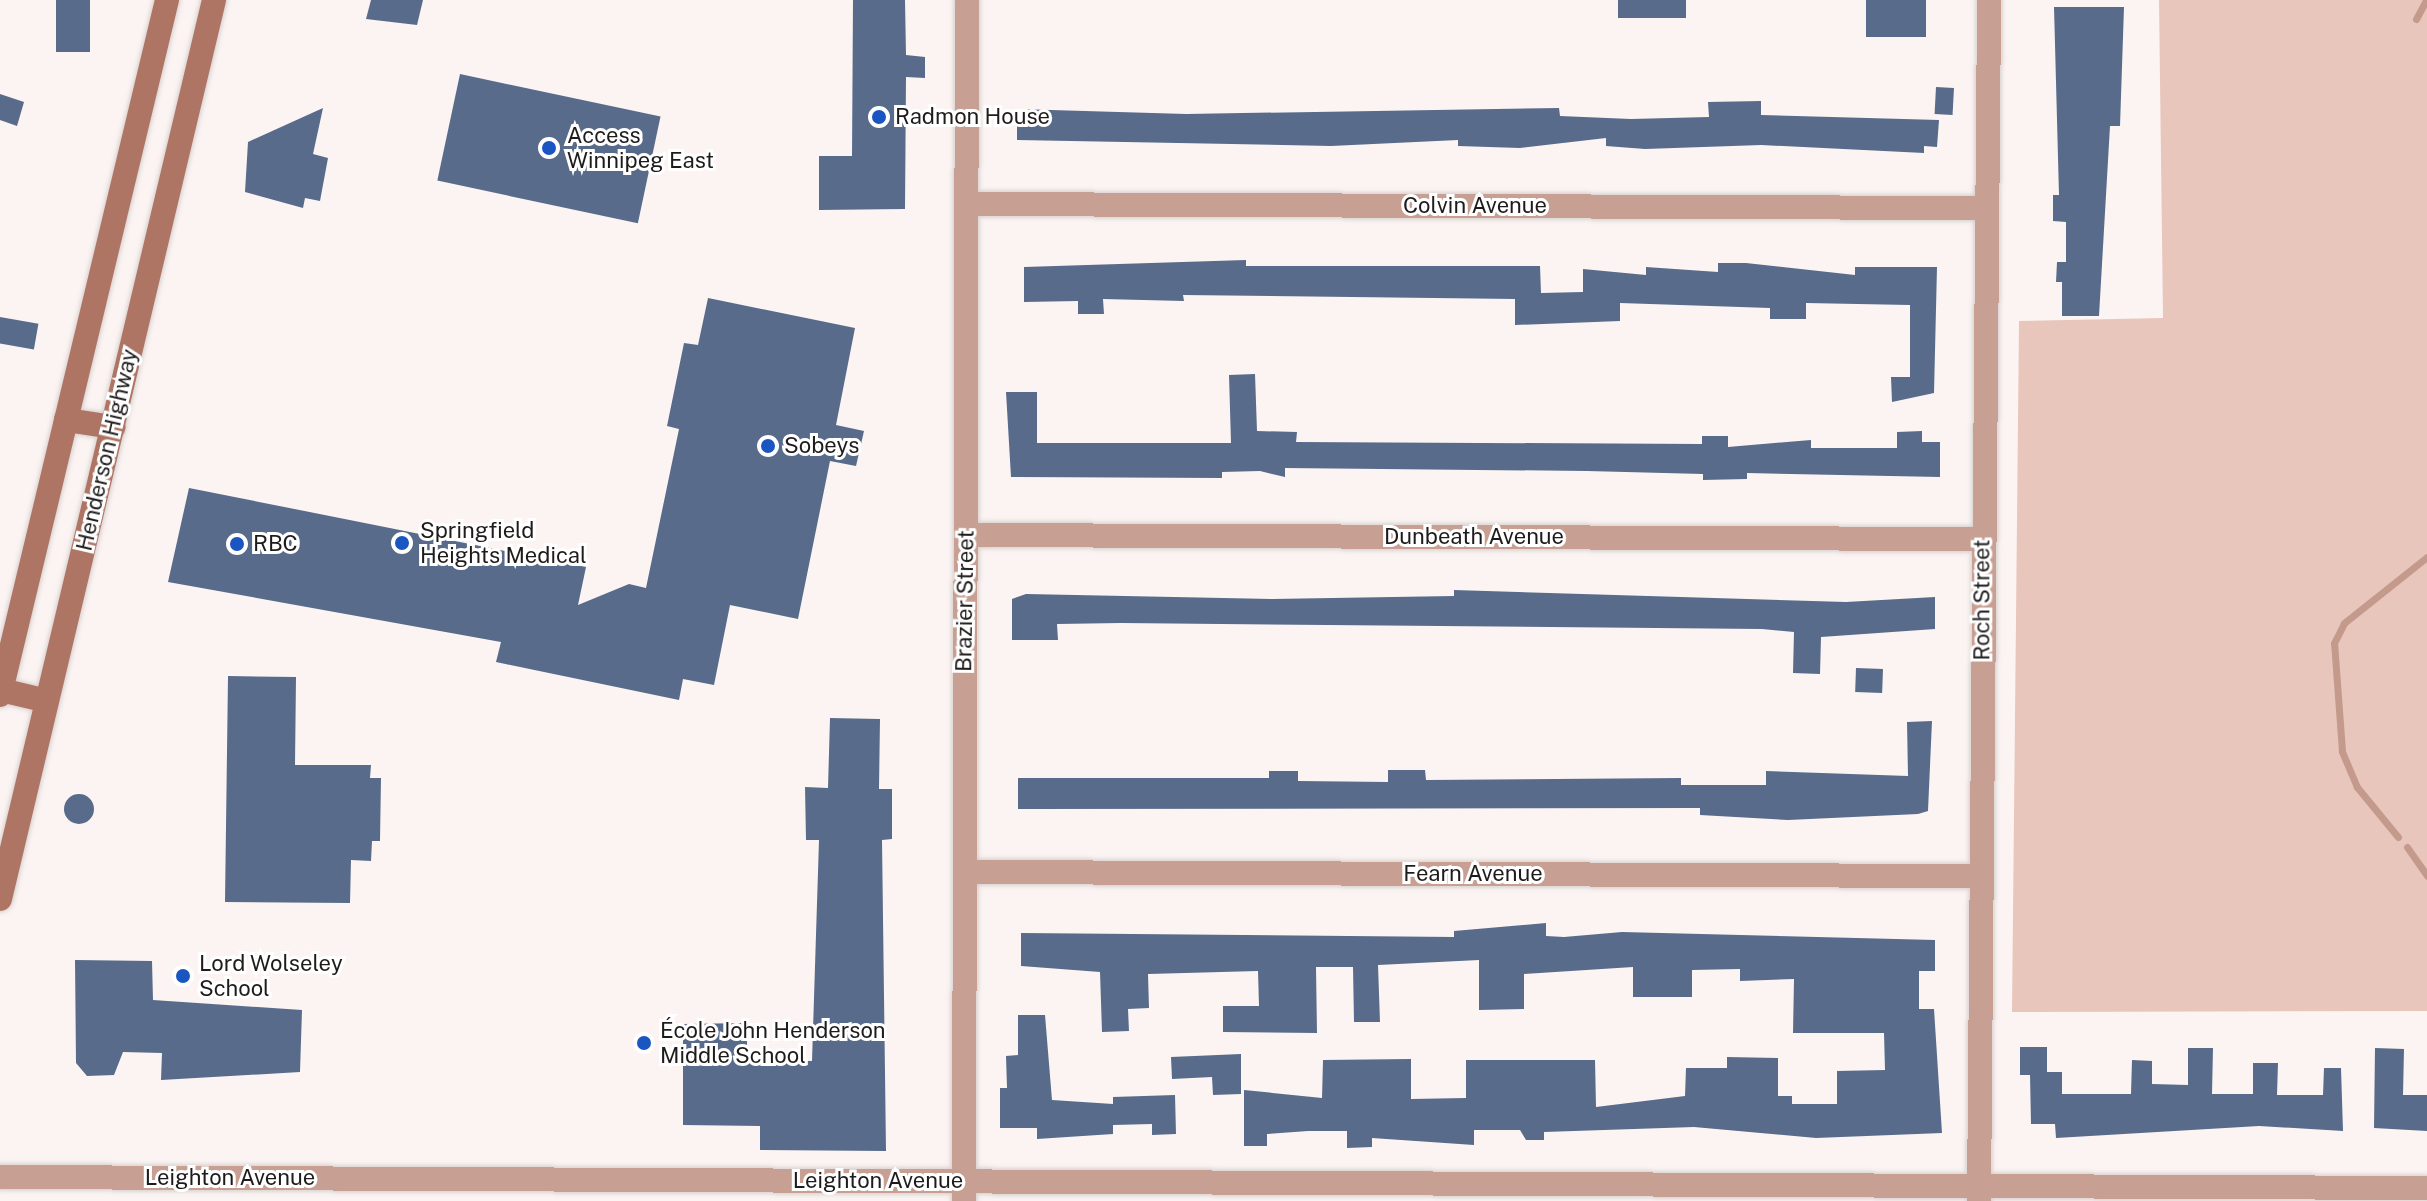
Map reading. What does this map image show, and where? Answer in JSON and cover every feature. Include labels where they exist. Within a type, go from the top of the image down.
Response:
[{"type":"main road","name":"Henderson Highway","points":[[1,692],[167,0]]},
{"type":"main road","name":"Henderson Highway","points":[[0,899],[214,0]]},
{"type":"main road","points":[[66,420],[113,427]]},
{"type":"main road","points":[[1,692],[47,701]]},
{"type":"street","name":"Brazier Street","points":[[964,1191],[967,0]]},
{"type":"street","name":"Roch Street","points":[[1979,1194],[1984,208],[1989,0]]},
{"type":"street","name":"Colvin Avenue","points":[[967,204],[1984,208]]},
{"type":"street","name":"Dunbeath Avenue","points":[[966,535],[1982,539]]},
{"type":"street","name":"Fearn Avenue","points":[[966,872],[1980,876]]},
{"type":"street","name":"Leighton Avenue","points":[[0,1177],[964,1191],[1979,1194],[2427,1188]]},
{"type":"shaded area","points":[[2159,0],[2427,0],[2427,1011],[2012,1012],[2019,321],[2163,318]]},
{"type":"building","points":[[56,0],[90,0],[90,52],[56,52]]},
{"type":"building","points":[[371,0],[423,0],[417,25],[366,19]]},
{"type":"building","name":"Radmon House","points":[[853,0],[905,0],[906,55],[925,57],[925,78],[906,77],[905,209],[819,210],[819,156],[852,156]]},
{"type":"building","points":[[1618,0],[1686,0],[1686,18],[1618,18]]},
{"type":"building","points":[[1866,0],[1926,0],[1926,37],[1866,37]]},
{"type":"building","points":[[2054,7],[2124,7],[2120,126],[2110,126],[2099,316],[2062,316],[2062,282],[2056,282],[2057,262],[2066,262],[2066,222],[2053,221],[2053,195],[2059,195]]},
{"type":"building","name":"Access Winnipeg East","points":[[460,74],[661,117],[638,223],[437,181]]},
{"type":"building","points":[[1936,87],[1954,88],[1953,115],[1935,114]]},
{"type":"building","points":[[0,94],[24,102],[17,126],[0,120]]},
{"type":"building","points":[[1761,101],[1761,115],[1939,120],[1937,147],[1924,146],[1924,153],[1761,145],[1645,149],[1606,146],[1606,138],[1520,148],[1458,146],[1458,140],[1331,146],[1017,140],[1017,109],[1186,114],[1559,108],[1560,116],[1631,119],[1709,117],[1708,102]]},
{"type":"building","points":[[323,108],[313,154],[328,158],[320,201],[305,198],[303,208],[245,192],[248,142]]},
{"type":"building","points":[[1246,260],[1246,266],[1540,266],[1541,293],[1583,292],[1583,269],[1646,275],[1646,267],[1718,272],[1718,263],[1746,263],[1855,275],[1855,267],[1937,267],[1934,393],[1892,402],[1891,377],[1910,377],[1910,305],[1806,303],[1806,319],[1770,319],[1770,308],[1620,303],[1620,321],[1515,325],[1515,299],[1183,295],[1184,301],[1103,299],[1104,314],[1078,314],[1078,301],[1024,302],[1024,267]]},
{"type":"building","points":[[708,298],[855,328],[836,425],[864,431],[856,466],[830,461],[798,619],[730,605],[714,685],[683,679],[679,700],[496,662],[501,642],[168,582],[189,488],[586,567],[578,605],[629,584],[646,588],[679,429],[667,426],[684,343],[698,345]]},
{"type":"building","points":[[0,317],[38,324],[34,349],[0,343]]},
{"type":"building","points":[[1255,374],[1257,431],[1297,432],[1296,442],[1702,444],[1702,436],[1728,436],[1728,447],[1811,440],[1811,448],[1897,448],[1897,432],[1922,431],[1922,442],[1940,442],[1940,477],[1747,473],[1747,479],[1703,480],[1703,474],[1285,468],[1285,477],[1260,471],[1222,472],[1222,478],[1011,477],[1006,392],[1037,392],[1037,443],[1231,443],[1229,375]]},
{"type":"building","points":[[1454,590],[1846,602],[1935,597],[1935,629],[1821,637],[1820,674],[1793,673],[1794,632],[1762,629],[1121,623],[1057,624],[1058,640],[1012,640],[1012,599],[1026,594],[1272,599],[1454,596]]},
{"type":"building","points":[[1856,668],[1883,669],[1882,693],[1855,692]]},
{"type":"building","points":[[228,676],[296,677],[295,765],[371,765],[370,778],[381,778],[380,841],[372,841],[371,861],[351,860],[350,903],[225,902]]},
{"type":"building","points":[[830,718],[880,719],[879,789],[892,789],[892,839],[882,840],[886,1151],[760,1150],[760,1126],[683,1125],[683,1024],[747,1023],[747,1060],[812,1061],[819,840],[806,840],[805,787],[828,788]]},
{"type":"building","points":[[1932,721],[1928,811],[1918,814],[1788,820],[1700,815],[1700,808],[1018,809],[1018,778],[1269,778],[1269,771],[1298,771],[1298,781],[1388,782],[1388,770],[1425,770],[1426,780],[1681,778],[1681,785],[1766,785],[1766,771],[1908,776],[1907,722]]},
{"type":"building","points":[[79,794],[90,798],[94,809],[90,820],[79,824],[68,820],[64,809],[68,798]]},
{"type":"building","points":[[1546,923],[1546,936],[1564,937],[1622,932],[1935,940],[1935,971],[1919,971],[1919,1009],[1934,1009],[1942,1133],[1816,1138],[1694,1127],[1544,1132],[1544,1140],[1526,1140],[1520,1130],[1474,1130],[1474,1145],[1372,1138],[1372,1147],[1347,1148],[1347,1131],[1308,1131],[1267,1134],[1267,1146],[1244,1146],[1244,1090],[1322,1098],[1323,1060],[1411,1059],[1411,1099],[1466,1098],[1466,1060],[1595,1060],[1596,1107],[1685,1096],[1686,1068],[1727,1068],[1727,1057],[1778,1058],[1778,1096],[1792,1096],[1792,1104],[1837,1104],[1837,1071],[1885,1070],[1884,1033],[1793,1033],[1794,979],[1740,981],[1740,969],[1692,970],[1692,997],[1633,997],[1633,967],[1524,974],[1524,1009],[1479,1010],[1479,960],[1378,965],[1380,1022],[1354,1022],[1353,967],[1316,967],[1317,1033],[1223,1032],[1223,1006],[1259,1006],[1258,971],[1148,974],[1149,1008],[1128,1009],[1129,1031],[1102,1032],[1100,972],[1021,966],[1021,933],[1454,937],[1454,931]]},
{"type":"building","points":[[75,960],[152,961],[153,1000],[302,1010],[300,1072],[161,1080],[162,1053],[123,1052],[114,1075],[87,1076],[76,1063]]},
{"type":"building","points":[[1018,1015],[1045,1015],[1052,1100],[1113,1104],[1113,1097],[1175,1095],[1176,1134],[1152,1135],[1152,1124],[1113,1125],[1113,1134],[1037,1139],[1037,1128],[1000,1128],[1000,1088],[1007,1088],[1006,1056],[1018,1055]]},
{"type":"building","points":[[2020,1047],[2047,1047],[2047,1072],[2062,1072],[2062,1094],[2131,1094],[2132,1060],[2152,1061],[2152,1084],[2188,1085],[2188,1048],[2213,1048],[2212,1094],[2253,1094],[2253,1063],[2278,1063],[2277,1095],[2323,1095],[2324,1068],[2341,1068],[2343,1131],[2259,1126],[2056,1138],[2055,1124],[2031,1124],[2030,1075],[2020,1075]]},
{"type":"building","points":[[2375,1048],[2404,1049],[2403,1095],[2427,1095],[2427,1131],[2374,1128]]},
{"type":"building","points":[[1241,1054],[1241,1094],[1213,1095],[1212,1077],[1172,1079],[1171,1057]]},
{"type":"waterway","points":[[2416,19],[2426,0]]},
{"type":"waterway","points":[[2398,837],[2357,787],[2342,751],[2334,643],[2344,623],[2427,557]]},
{"type":"waterway","points":[[2407,847],[2427,876]]},
{"type":"place","name":"Radmon House","points":[[879,117]]},
{"type":"place","name":"Access Winnipeg East","points":[[549,148]]},
{"type":"place","name":"Sobeys","points":[[768,446]]},
{"type":"place","name":"Springfield Heights Medical","points":[[402,543]]},
{"type":"place","name":"RBC","points":[[237,544]]},
{"type":"place","name":"Lord Wolseley School","points":[[183,976]]},
{"type":"place","name":"École John Henderson Middle School","points":[[644,1043]]}]
